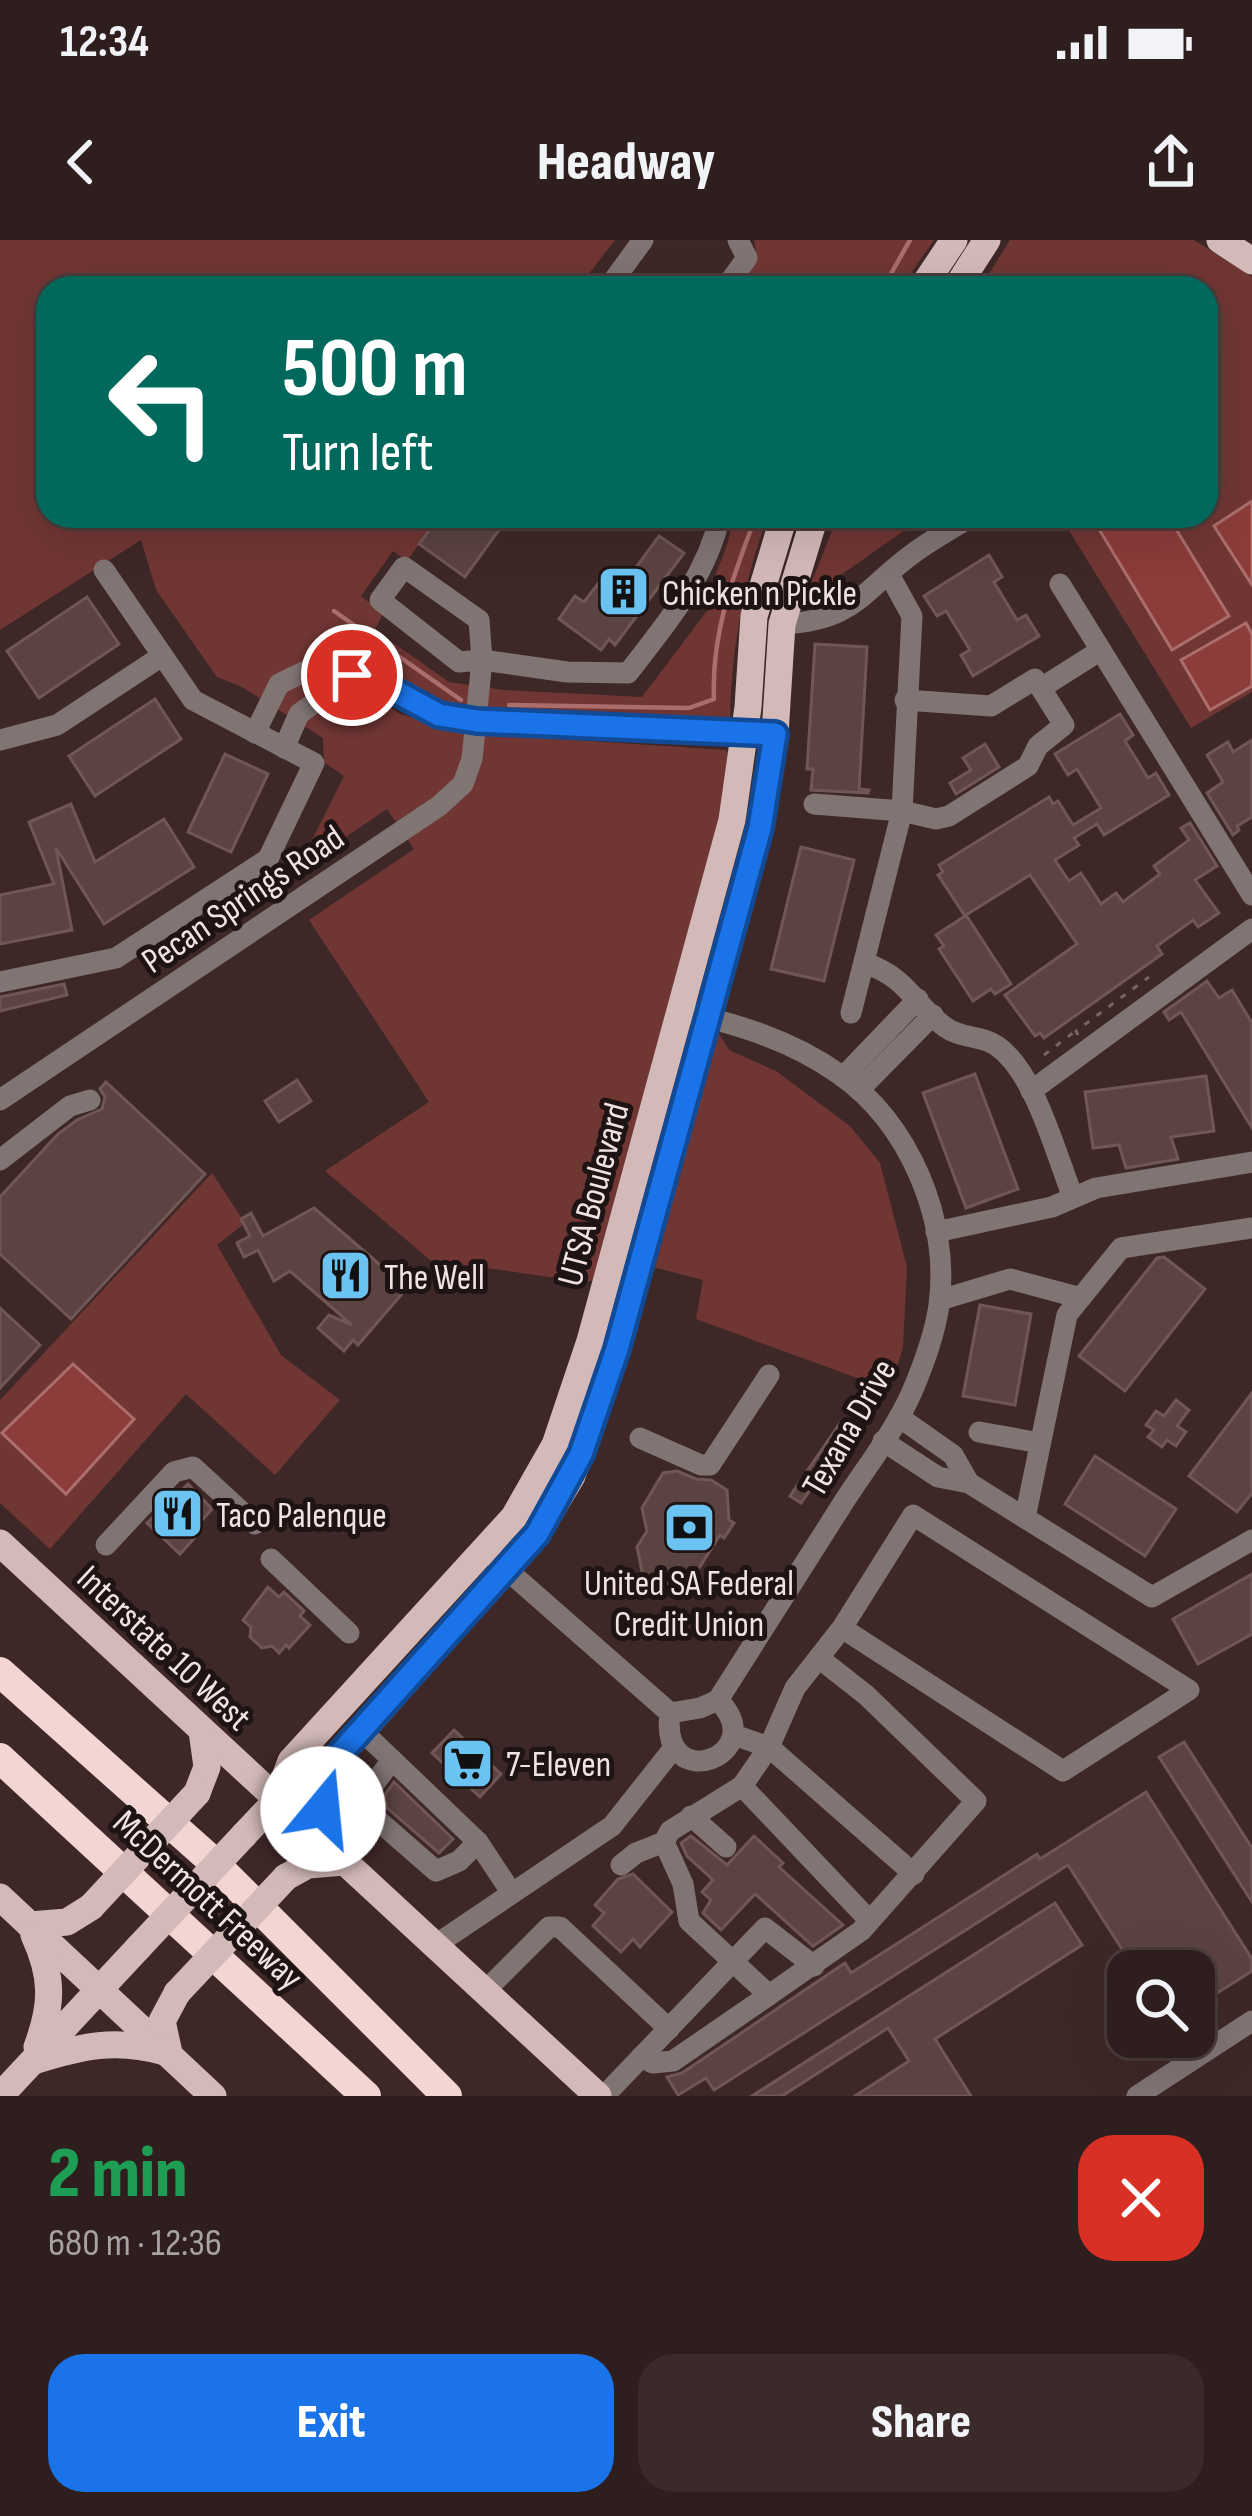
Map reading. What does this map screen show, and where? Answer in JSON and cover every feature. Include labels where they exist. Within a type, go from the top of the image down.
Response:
[{"type":"highway","name":"McDermott Freeway","points":[[0,1672],[210,1858],[447,2096]]},
{"type":"highway","name":"McDermott Freeway","points":[[0,1759],[366,2096]]},
{"type":"main road","points":[[930,276],[954,240]]},
{"type":"main road","points":[[964,276],[988,240]]},
{"type":"main road","points":[[1220,240],[1252,261]]},
{"type":"main road","name":"UTSA Boulevard","points":[[0,2096],[276,1801],[312,1784],[362,1731],[537,1534],[572,1476],[680,1012],[732,820],[745,734],[754,616],[780,528]]},
{"type":"main road","name":"UTSA Boulevard","points":[[276,1801],[290,1761],[514,1517],[547,1464],[617,1295],[709,1018],[760,828],[775,734],[782,624],[810,528]]},
{"type":"main road","name":"Interstate 10 West","points":[[0,1543],[601,2096]]},
{"type":"main road","points":[[30,1925],[67,1922],[92,1907],[197,1793],[207,1767],[202,1731]]},
{"type":"main road","points":[[169,2054],[162,2021],[177,1993],[286,1877],[308,1865],[344,1862],[323,1809],[327,1768]]},
{"type":"main road","points":[[0,1898],[213,2096]]},
{"type":"main road","points":[[30,1925],[46,1961],[51,2001],[31,2062]]},
{"type":"main road","points":[[31,2062],[104,2042],[169,2054]]},
{"type":"street","points":[[617,276],[643,240]]},
{"type":"street","points":[[733,276],[746,258],[739,240]]},
{"type":"street","points":[[482,659],[479,620],[404,567],[380,600],[459,662],[482,659],[567,672],[628,673],[692,586],[712,548],[716,528]]},
{"type":"street","points":[[782,624],[837,615],[911,555],[953,528]]},
{"type":"street","points":[[0,982],[116,958],[268,859],[314,763],[193,700],[104,570]]},
{"type":"street","points":[[851,1013],[902,811],[912,616],[890,576]]},
{"type":"street","points":[[1060,584],[1244,863],[1252,895]]},
{"type":"street","points":[[1041,688],[1101,650]]},
{"type":"street","points":[[0,740],[57,725],[162,656]]},
{"type":"street","name":"Pecan Springs Road","points":[[0,1100],[439,806],[463,784],[472,759],[482,659]]},
{"type":"street","points":[[255,734],[279,684],[314,667],[371,678],[439,715],[477,721],[775,734]]},
{"type":"street","points":[[284,748],[299,714],[352,675]]},
{"type":"street","points":[[814,804],[902,811],[936,819],[949,816],[1028,766],[1038,746],[1064,725],[1035,679],[991,706],[905,700]]},
{"type":"street","points":[[271,700],[299,714]]},
{"type":"street","points":[[1031,1091],[1252,929]]},
{"type":"street","points":[[865,964],[890,972],[960,1036],[991,1041],[1004,1051],[1031,1091],[1073,1197]]},
{"type":"street","points":[[851,1084],[926,1007]]},
{"type":"street","name":"Texana Drive","points":[[680,1012],[787,1043],[851,1084],[894,1128],[914,1162],[936,1232],[940,1300],[925,1355],[899,1417],[718,1700]]},
{"type":"street","points":[[0,1160],[70,1106],[90,1100]]},
{"type":"street","points":[[936,1232],[1052,1207],[1096,1188],[1252,1162]]},
{"type":"street","points":[[1024,1518],[1067,1315],[1121,1248],[1252,1228]]},
{"type":"street","points":[[940,1300],[1010,1279],[1081,1298]]},
{"type":"street","points":[[640,1438],[710,1465],[769,1375]]},
{"type":"street","points":[[899,1417],[953,1455],[969,1483]]},
{"type":"street","points":[[979,1432],[1040,1443]]},
{"type":"street","points":[[884,1442],[938,1477],[969,1483],[1152,1597],[1252,1540]]},
{"type":"street","points":[[106,1545],[185,1466],[194,1467],[255,1524]]},
{"type":"street","points":[[621,1865],[664,1842],[670,1831],[742,1786],[769,1747],[795,1688],[842,1628],[914,1514],[1189,1690],[1063,1771],[842,1628]]},
{"type":"street","points":[[482,1549],[670,1713]]},
{"type":"street","points":[[271,1559],[350,1633]]},
{"type":"street","points":[[641,2057],[653,2063],[673,2061],[848,1942],[976,1801],[866,1695],[819,1658]]},
{"type":"street","points":[[718,1700],[733,1720],[730,1747],[704,1761],[684,1759],[667,1736],[670,1713],[718,1700]]},
{"type":"street","points":[[362,1731],[478,1842],[511,1892]]},
{"type":"street","points":[[734,1735],[769,1747],[914,1874]]},
{"type":"street","points":[[434,1946],[611,1826],[673,1749]]},
{"type":"street","points":[[392,1760],[368,1792],[374,1816],[436,1870],[459,1861],[478,1842]]},
{"type":"street","points":[[742,1786],[870,1921]]},
{"type":"street","points":[[691,1816],[726,1847]]},
{"type":"street","points":[[664,1842],[683,1884],[688,1921],[769,1995]]},
{"type":"street","points":[[484,1991],[549,1927],[560,1927],[669,2029]]},
{"type":"street","points":[[601,2096],[765,1928],[814,1966]]},
{"type":"street","points":[[1137,2096],[1252,2021]]},
{"type":"path","points":[[1044,1054],[1076,1031]]},
{"type":"shaded area","points":[[0,240],[615,240],[587,276],[36,276],[36,528],[430,528],[407,561],[393,551],[361,596],[383,613],[375,630],[449,682],[504,690],[642,697],[712,604],[713,584],[731,528],[764,528],[740,618],[730,723],[449,707],[337,653],[374,697],[400,714],[445,728],[726,750],[731,757],[719,832],[682,973],[729,1050],[776,1071],[850,1126],[880,1163],[907,1267],[903,1347],[890,1390],[696,1319],[703,1280],[657,1268],[585,1282],[430,1260],[325,1171],[429,1102],[309,920],[414,849],[387,809],[297,870],[344,776],[324,762],[323,738],[242,687],[217,677],[156,590],[141,540],[0,630]]},
{"type":"shaded area","points":[[754,240],[934,240],[909,276],[746,276],[757,259]]},
{"type":"shaded area","points":[[1010,240],[1194,240],[1252,277],[1252,692],[1191,728],[1067,528],[1218,528],[1218,276],[988,276]]},
{"type":"shaded area","points":[[1252,501],[1252,585],[1215,528]]},
{"type":"shaded area","points":[[833,528],[908,528],[804,601]]},
{"type":"shaded area","points":[[1098,528],[1175,528],[1229,616],[1172,650]]},
{"type":"shaded area","points":[[1246,623],[1252,634],[1252,686],[1210,710],[1181,660]]},
{"type":"shaded area","points":[[212,1173],[245,1223],[217,1245],[281,1355],[340,1400],[275,1475],[186,1394],[50,1549],[0,1503],[0,1400]]},
{"type":"shaded area","points":[[73,1364],[134,1419],[66,1494],[2,1433]]},
{"type":"building","points":[[431,528],[500,528],[465,577],[419,544]]},
{"type":"building","name":"Chicken n Pickle","points":[[659,536],[684,553],[615,645],[609,639],[601,650],[559,619],[575,596],[584,602],[604,576],[621,588]]},
{"type":"building","points":[[989,555],[1002,577],[994,582],[1017,620],[1026,615],[1039,636],[973,676],[961,655],[970,650],[946,611],[937,616],[924,596]]},
{"type":"building","points":[[87,597],[119,644],[39,698],[7,651]]},
{"type":"building","points":[[815,644],[867,647],[859,789],[868,793],[811,790],[813,769],[807,769]]},
{"type":"building","points":[[155,699],[181,739],[95,796],[69,756]]},
{"type":"building","points":[[1120,714],[1133,735],[1125,741],[1148,778],[1156,773],[1169,795],[1104,835],[1097,824],[1074,838],[1079,845],[1055,860],[1069,881],[1081,873],[1101,904],[1116,893],[1123,902],[1160,874],[1154,866],[1189,840],[1181,828],[1190,823],[1217,866],[1195,880],[1219,913],[1198,927],[1193,920],[1157,946],[1162,954],[1044,1038],[1040,1033],[1035,1036],[1005,995],[1077,944],[1030,875],[966,915],[1011,984],[995,994],[991,989],[973,1001],[939,949],[944,946],[936,935],[965,916],[938,875],[943,872],[939,865],[1049,797],[1053,804],[1058,801],[1073,825],[1101,808],[1077,769],[1068,775],[1055,754]]},
{"type":"building","points":[[1252,740],[1252,817],[1237,826],[1233,835],[1207,793],[1223,782],[1207,755],[1228,742],[1233,752]]},
{"type":"building","points":[[985,744],[999,767],[956,794],[950,783],[971,770],[963,758]]},
{"type":"building","points":[[225,754],[268,774],[231,852],[188,832]]},
{"type":"building","points":[[71,804],[95,862],[164,819],[194,867],[104,924],[56,848],[72,930],[0,944],[0,895],[54,884],[29,822]]},
{"type":"building","points":[[801,847],[854,860],[824,981],[771,969]]},
{"type":"building","points":[[1207,981],[1219,998],[1232,990],[1252,1023],[1252,1128],[1181,1012],[1169,1020],[1164,1012]]},
{"type":"building","points":[[64,984],[67,995],[0,1011],[0,997]]},
{"type":"building","points":[[975,1074],[1018,1189],[966,1208],[923,1093]]},
{"type":"building","points":[[1206,1076],[1214,1131],[1171,1137],[1178,1159],[1126,1168],[1119,1145],[1093,1148],[1085,1092]]},
{"type":"building","points":[[297,1080],[311,1101],[279,1122],[265,1101]]},
{"type":"building","points":[[106,1082],[205,1174],[71,1319],[0,1254],[0,1197],[58,1134],[102,1109],[105,1097],[100,1089]]},
{"type":"building","name":"The Well","points":[[314,1208],[407,1288],[358,1345],[353,1340],[344,1351],[318,1328],[329,1315],[352,1325],[290,1271],[274,1281],[258,1250],[244,1257],[237,1243],[250,1236],[241,1219],[251,1213],[263,1236]]},
{"type":"building","points":[[1164,1257],[1205,1289],[1125,1391],[1079,1356],[1157,1258]]},
{"type":"building","points":[[980,1305],[1031,1314],[1015,1405],[963,1396]]},
{"type":"building","points":[[0,1308],[40,1345],[0,1388]]},
{"type":"building","points":[[1252,1393],[1252,1493],[1237,1512],[1189,1476]]},
{"type":"building","points":[[1176,1400],[1189,1410],[1177,1426],[1186,1432],[1176,1446],[1167,1440],[1162,1447],[1148,1437],[1154,1430],[1146,1425],[1156,1411],[1164,1416]]},
{"type":"building","points":[[840,1423],[851,1431],[801,1503],[790,1496]]},
{"type":"building","points":[[1095,1456],[1176,1509],[1145,1556],[1065,1504]]},
{"type":"building","name":"United SA Federal Credit Union","points":[[677,1471],[711,1480],[727,1490],[729,1520],[734,1523],[724,1538],[720,1535],[691,1581],[661,1588],[643,1576],[637,1547],[647,1531],[642,1508],[663,1473]]},
{"type":"building","name":"Taco Palenque","points":[[188,1484],[212,1509],[180,1554],[147,1523]]},
{"type":"building","points":[[1252,1574],[1252,1634],[1198,1664],[1173,1619]]},
{"type":"building","points":[[268,1587],[279,1597],[284,1592],[304,1611],[300,1616],[310,1625],[279,1653],[272,1646],[262,1648],[250,1637],[251,1627],[243,1620]]},
{"type":"building","name":"7-Eleven","points":[[454,1730],[501,1774],[480,1797],[432,1753]]},
{"type":"building","points":[[1184,1742],[1252,1848],[1252,1902],[1159,1757]]},
{"type":"building","points":[[394,1782],[453,1839],[439,1853],[387,1808],[384,1796]]},
{"type":"building","points":[[1146,1792],[1252,1959],[1252,1971],[1215,1994],[1215,1950],[1123,1950],[1068,1865],[714,2090],[706,2078],[678,2095],[667,2077],[682,2073],[845,1963],[851,1973],[1037,1854],[1040,1859]]},
{"type":"building","points":[[691,1836],[727,1865],[754,1836],[783,1863],[779,1867],[843,1925],[813,1946],[755,1894],[721,1930],[703,1913],[711,1900],[702,1892],[713,1880],[687,1856],[681,1843]]},
{"type":"building","points":[[633,1874],[672,1912],[640,1947],[633,1939],[621,1952],[593,1926],[604,1913],[595,1905],[618,1879]]},
{"type":"building","points":[[1055,1903],[1082,1945],[935,2039],[971,2096],[855,2096],[909,2061],[888,2028],[782,2096],[752,2096]]},
{"type":"waterway","points":[[890,276],[910,240]]},
{"type":"waterway","points":[[509,705],[689,708],[714,699],[720,628],[752,528]]},
{"type":"waterway","points":[[334,611],[461,700]]},
{"type":"place","name":"Chicken n Pickle","points":[[623,592]]},
{"type":"place","name":"The Well","points":[[345,1276]]},
{"type":"place","name":"Taco Palenque","points":[[177,1514]]},
{"type":"place","name":"United SA Federal Credit Union","points":[[689,1527]]},
{"type":"place","name":"7-Eleven","points":[[467,1763]]},
{"type":"route","points":[[323,1809],[327,1768],[537,1534],[572,1476],[617,1349],[709,1018],[760,828],[775,734],[477,721],[439,715],[371,678],[352,675]]}]
